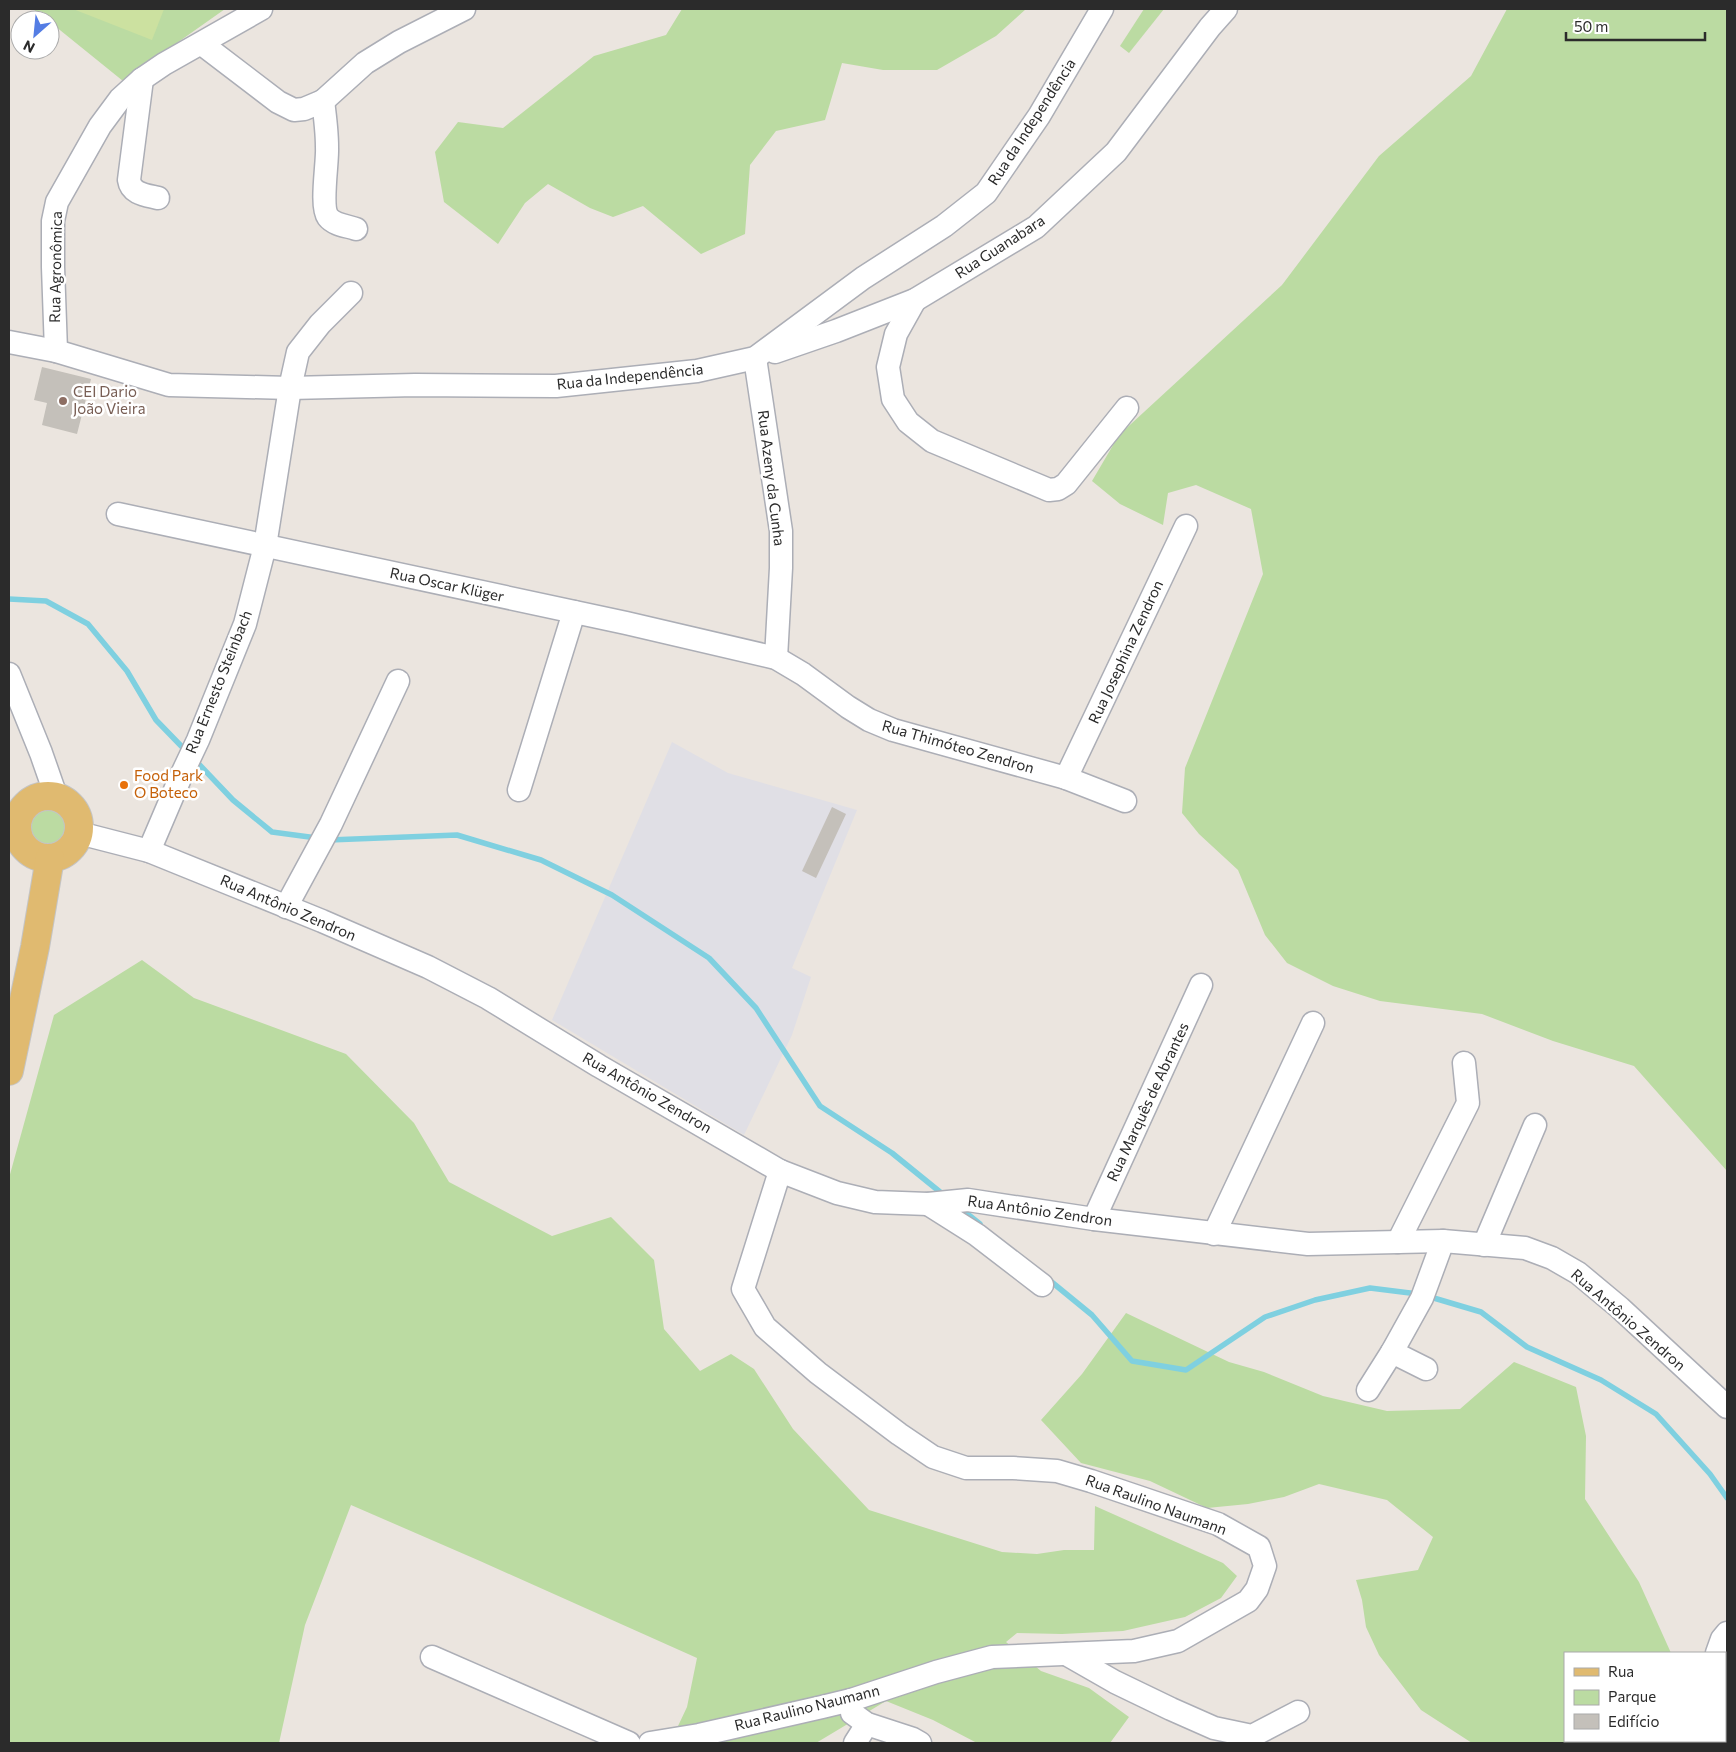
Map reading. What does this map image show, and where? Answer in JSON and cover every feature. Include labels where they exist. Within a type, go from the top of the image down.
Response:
[{"type":"main road","points":[[45,795],[56,796],[67,801],[75,810],[80,821],[76,843],[69,851],[60,856],[50,858],[37,857],[26,850],[12,828],[24,806],[33,798],[45,795]]},
{"type":"main road","points":[[9,1071],[35,947],[50,858]]},
{"type":"street","name":"Rua Agronômica","points":[[56,351],[53,222],[57,202],[100,126],[120,99],[142,79],[164,64],[261,9]]},
{"type":"street","points":[[202,44],[278,102],[294,110],[304,109],[323,101],[365,64],[399,42],[464,9]]},
{"type":"street","name":"Rua da Independência","points":[[9,342],[56,351],[169,385],[290,388],[415,385],[556,386],[697,371],[755,358],[864,278],[944,226],[986,193],[1039,116],[1102,9]]},
{"type":"street","name":"Rua Guanabara","points":[[755,358],[836,331],[915,300],[1036,227],[1116,152],[1210,26],[1226,9]]},
{"type":"street","points":[[142,79],[129,180],[130,187],[135,192],[158,198]]},
{"type":"street","points":[[323,101],[327,127],[324,206],[328,216],[335,222],[356,229]]},
{"type":"street","name":"Rua Ernesto Steinbach","points":[[149,852],[198,740],[245,624],[265,546],[290,388],[298,352],[320,324],[351,293]]},
{"type":"street","points":[[915,300],[896,334],[888,367],[893,399],[908,422],[932,441],[1049,490],[1058,489],[1066,484],[1127,408]]},
{"type":"street","name":"Rua Azeny da Cunha","points":[[755,358],[781,531],[776,658]]},
{"type":"street","name":"Rua Oscar Klüger","points":[[118,514],[574,612],[776,658]]},
{"type":"street","name":"Rua Josephina Zendron","points":[[1066,778],[1186,526]]},
{"type":"street","points":[[519,790],[574,612]]},
{"type":"street","name":"Rua Thimóteo Zendron","points":[[776,658],[803,674],[868,720],[893,730],[1066,778],[1125,802]]},
{"type":"street","points":[[9,674],[56,796]]},
{"type":"street","points":[[286,907],[331,824],[398,681]]},
{"type":"street","name":"Rua Antônio Zendron","points":[[79,833],[149,852],[428,967],[488,998],[599,1066],[780,1171],[837,1194],[875,1202],[945,1202],[1308,1244],[1443,1242],[1525,1248],[1552,1258],[1578,1273],[1620,1308],[1727,1407]]},
{"type":"street","name":"Rua Marquês de Abrantes","points":[[1094,1219],[1201,986]]},
{"type":"street","points":[[1214,1234],[1313,1022]]},
{"type":"street","points":[[1398,1242],[1468,1103],[1464,1063]]},
{"type":"street","points":[[1484,1245],[1535,1125]]},
{"type":"street","name":"Rua Raulino Naumann","points":[[650,1743],[699,1735],[851,1700],[992,1656],[1134,1651],[1178,1641],[1248,1601],[1257,1589],[1265,1566],[1259,1548],[1218,1524],[1057,1471],[1013,1468],[966,1468],[933,1457],[818,1373],[765,1327],[743,1289],[780,1171]]},
{"type":"street","points":[[945,1202],[977,1235],[1042,1286]]},
{"type":"street","points":[[1368,1390],[1422,1298],[1443,1242]]},
{"type":"street","points":[[1392,1352],[1426,1369]]},
{"type":"street","points":[[1717,1652],[1727,1633]]},
{"type":"street","points":[[1066,1654],[1115,1682],[1214,1728],[1252,1736],[1298,1712]]},
{"type":"street","points":[[432,1657],[629,1743]]},
{"type":"street","points":[[851,1700],[852,1713],[867,1724],[920,1743]]},
{"type":"street","points":[[855,1743],[867,1724]]},
{"type":"shaded area","points":[[672,742],[728,773],[857,810],[792,968],[811,977],[792,1035],[744,1135],[552,1020]]},
{"type":"green space","points":[[33,9],[225,9],[123,81],[60,30],[60,10]]},
{"type":"green space","points":[[73,9],[164,9],[152,40]]},
{"type":"green space","points":[[682,9],[1026,9],[996,36],[937,70],[883,70],[842,63],[825,120],[776,131],[750,165],[745,234],[701,254],[643,206],[613,217],[590,208],[548,184],[525,203],[498,244],[444,202],[435,152],[458,122],[503,128],[594,56],[666,35]]},
{"type":"green space","points":[[1144,9],[1164,9],[1129,53],[1120,46]]},
{"type":"green space","points":[[1507,9],[1727,9],[1727,1171],[1634,1066],[1553,1041],[1482,1014],[1380,1001],[1333,986],[1287,963],[1265,935],[1238,870],[1199,834],[1182,813],[1185,768],[1263,574],[1251,509],[1196,485],[1168,493],[1163,525],[1120,504],[1092,481],[1119,435],[1282,285],[1379,156],[1471,76]]},
{"type":"green space","points":[[52,807],[59,810],[65,816],[68,827],[67,835],[59,844],[52,847],[44,847],[37,844],[29,835],[28,823],[31,816],[40,808]]},
{"type":"green space","points":[[142,960],[194,998],[346,1054],[414,1123],[449,1182],[552,1236],[611,1217],[654,1260],[664,1329],[700,1371],[731,1354],[754,1369],[793,1429],[869,1510],[1002,1552],[1037,1554],[1064,1550],[1094,1550],[1095,1506],[1223,1563],[1237,1576],[1221,1598],[1185,1617],[1123,1631],[1062,1634],[1017,1633],[1006,1642],[1041,1671],[1089,1688],[1129,1717],[1110,1743],[977,1743],[933,1720],[886,1701],[816,1743],[670,1743],[687,1707],[697,1658],[351,1505],[305,1625],[279,1743],[9,1743],[9,1178],[54,1015]]},
{"type":"green space","points":[[1126,1313],[1229,1362],[1264,1372],[1323,1396],[1387,1411],[1460,1409],[1514,1362],[1576,1387],[1586,1436],[1585,1499],[1639,1582],[1671,1652],[1564,1652],[1564,1742],[1694,1743],[1472,1743],[1421,1710],[1379,1655],[1366,1627],[1362,1600],[1356,1580],[1418,1570],[1433,1537],[1387,1500],[1319,1484],[1284,1497],[1248,1504],[1207,1508],[1150,1481],[1081,1463],[1041,1420],[1082,1374]]},
{"type":"building","name":"CEI Dario João Vieira","points":[[42,367],[91,379],[77,434],[42,425],[47,403],[34,400]]},
{"type":"building","points":[[832,807],[846,814],[816,878],[802,871]]},
{"type":"waterway","points":[[9,599],[46,601],[88,624],[127,671],[156,720],[187,752]]},
{"type":"waterway","points":[[195,760],[233,800],[272,832],[317,838]]},
{"type":"waterway","points":[[329,840],[457,835],[541,860],[612,895],[709,958],[756,1008],[820,1106],[892,1153],[945,1196]]},
{"type":"waterway","points":[[960,1208],[980,1224]]},
{"type":"waterway","points":[[1048,1279],[1092,1315],[1132,1361],[1186,1370],[1265,1317],[1315,1300],[1370,1288],[1418,1294]]},
{"type":"waterway","points":[[1427,1296],[1481,1312],[1527,1347],[1601,1380],[1656,1414],[1710,1474],[1727,1498]]},
{"type":"place","name":"CEI Dario João Vieira","points":[[63,401]]},
{"type":"place","name":"Food Park O Boteco","points":[[124,785]]}]
